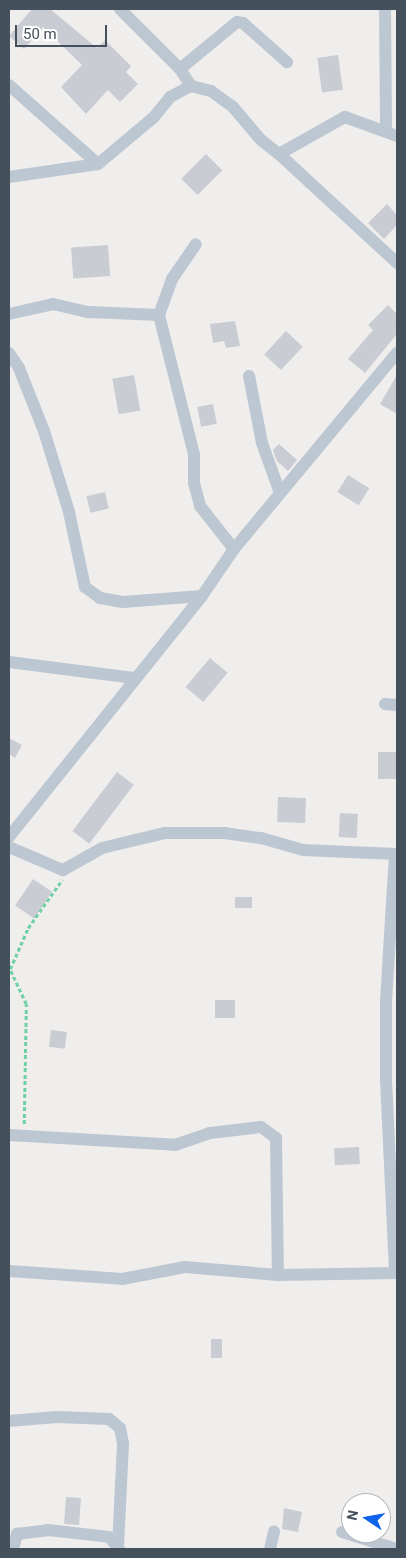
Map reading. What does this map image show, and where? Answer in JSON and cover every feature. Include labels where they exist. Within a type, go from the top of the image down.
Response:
[{"type":"street","points":[[120,9],[180,68],[191,86]]},
{"type":"street","points":[[279,154],[345,117],[392,132],[385,9]]},
{"type":"street","points":[[180,68],[237,22],[243,23],[287,62]]},
{"type":"street","points":[[9,84],[98,164]]},
{"type":"street","points":[[9,177],[98,164],[154,117],[170,97],[191,86],[211,91],[233,108],[261,140],[279,154],[397,263]]},
{"type":"street","points":[[196,244],[172,279],[159,315],[194,454],[194,483],[200,506],[234,549]]},
{"type":"street","points":[[9,314],[53,304],[89,312],[159,315]]},
{"type":"street","points":[[9,353],[19,368],[44,431],[69,512],[85,587],[100,598],[123,602],[202,596]]},
{"type":"street","points":[[9,837],[95,732],[134,678],[202,596],[234,549],[397,353]]},
{"type":"street","points":[[249,376],[262,443],[280,493]]},
{"type":"street","points":[[9,662],[134,678]]},
{"type":"street","points":[[9,847],[63,870],[102,848],[165,833],[224,833],[261,838],[303,850],[396,854],[386,1002],[392,1082],[396,1273],[278,1275],[185,1267],[122,1278],[9,1271]]},
{"type":"street","points":[[9,1134],[175,1145],[210,1133],[261,1127],[276,1138],[278,1275]]},
{"type":"street","points":[[9,1421],[58,1417],[109,1419],[120,1428],[123,1444],[118,1547]]},
{"type":"street","points":[[13,1549],[17,1534],[48,1530],[109,1537],[118,1547]]},
{"type":"street","points":[[270,1549],[274,1531]]},
{"type":"street","points":[[378,1543],[397,1549]]},
{"type":"path","points":[[24,1135],[26,1004],[10,969],[28,928],[62,882],[63,870]]},
{"type":"building","points":[[32,9],[50,9],[97,48],[105,40],[131,66],[126,72],[138,84],[120,102],[108,90],[86,114],[61,87],[82,65],[43,27],[24,49],[9,36]]},
{"type":"building","points":[[338,55],[343,90],[322,93],[317,58]]},
{"type":"building","points":[[206,154],[222,170],[198,195],[181,179]]},
{"type":"building","points":[[387,204],[397,215],[397,225],[384,239],[368,223]]},
{"type":"building","points":[[108,245],[110,276],[73,279],[71,248]]},
{"type":"building","points":[[388,305],[397,314],[397,334],[365,373],[348,359],[373,330],[368,325]]},
{"type":"building","points":[[235,321],[240,346],[226,348],[224,341],[213,343],[210,324]]},
{"type":"building","points":[[286,331],[303,347],[281,370],[264,354]]},
{"type":"building","points":[[134,375],[140,410],[119,414],[112,379]]},
{"type":"building","points":[[397,375],[397,414],[380,404]]},
{"type":"building","points":[[213,404],[217,424],[201,427],[197,407]]},
{"type":"building","points":[[279,444],[297,460],[288,471],[277,461],[273,450]]},
{"type":"building","points":[[348,475],[369,488],[359,505],[337,492]]},
{"type":"building","points":[[105,492],[109,509],[90,513],[86,496]]},
{"type":"building","points":[[210,658],[228,673],[203,702],[186,687]]},
{"type":"building","points":[[9,738],[22,745],[15,758],[9,754]]},
{"type":"building","points":[[378,752],[397,752],[397,779],[378,779]]},
{"type":"building","points":[[117,772],[134,785],[89,844],[72,831]]},
{"type":"building","points":[[278,797],[306,798],[305,823],[277,822]]},
{"type":"building","points":[[340,813],[358,814],[357,838],[339,837]]},
{"type":"building","points":[[33,879],[52,892],[34,918],[15,906]]},
{"type":"building","points":[[235,897],[252,897],[252,908],[235,908]]},
{"type":"building","points":[[215,1000],[235,1000],[235,1018],[215,1018]]},
{"type":"building","points":[[51,1030],[67,1032],[65,1049],[49,1047]]},
{"type":"building","points":[[359,1147],[360,1164],[335,1165],[334,1148]]},
{"type":"building","points":[[211,1339],[222,1339],[222,1358],[211,1358]]},
{"type":"building","points":[[66,1497],[81,1498],[79,1525],[64,1524]]},
{"type":"building","points":[[284,1508],[302,1512],[298,1532],[282,1529]]}]
